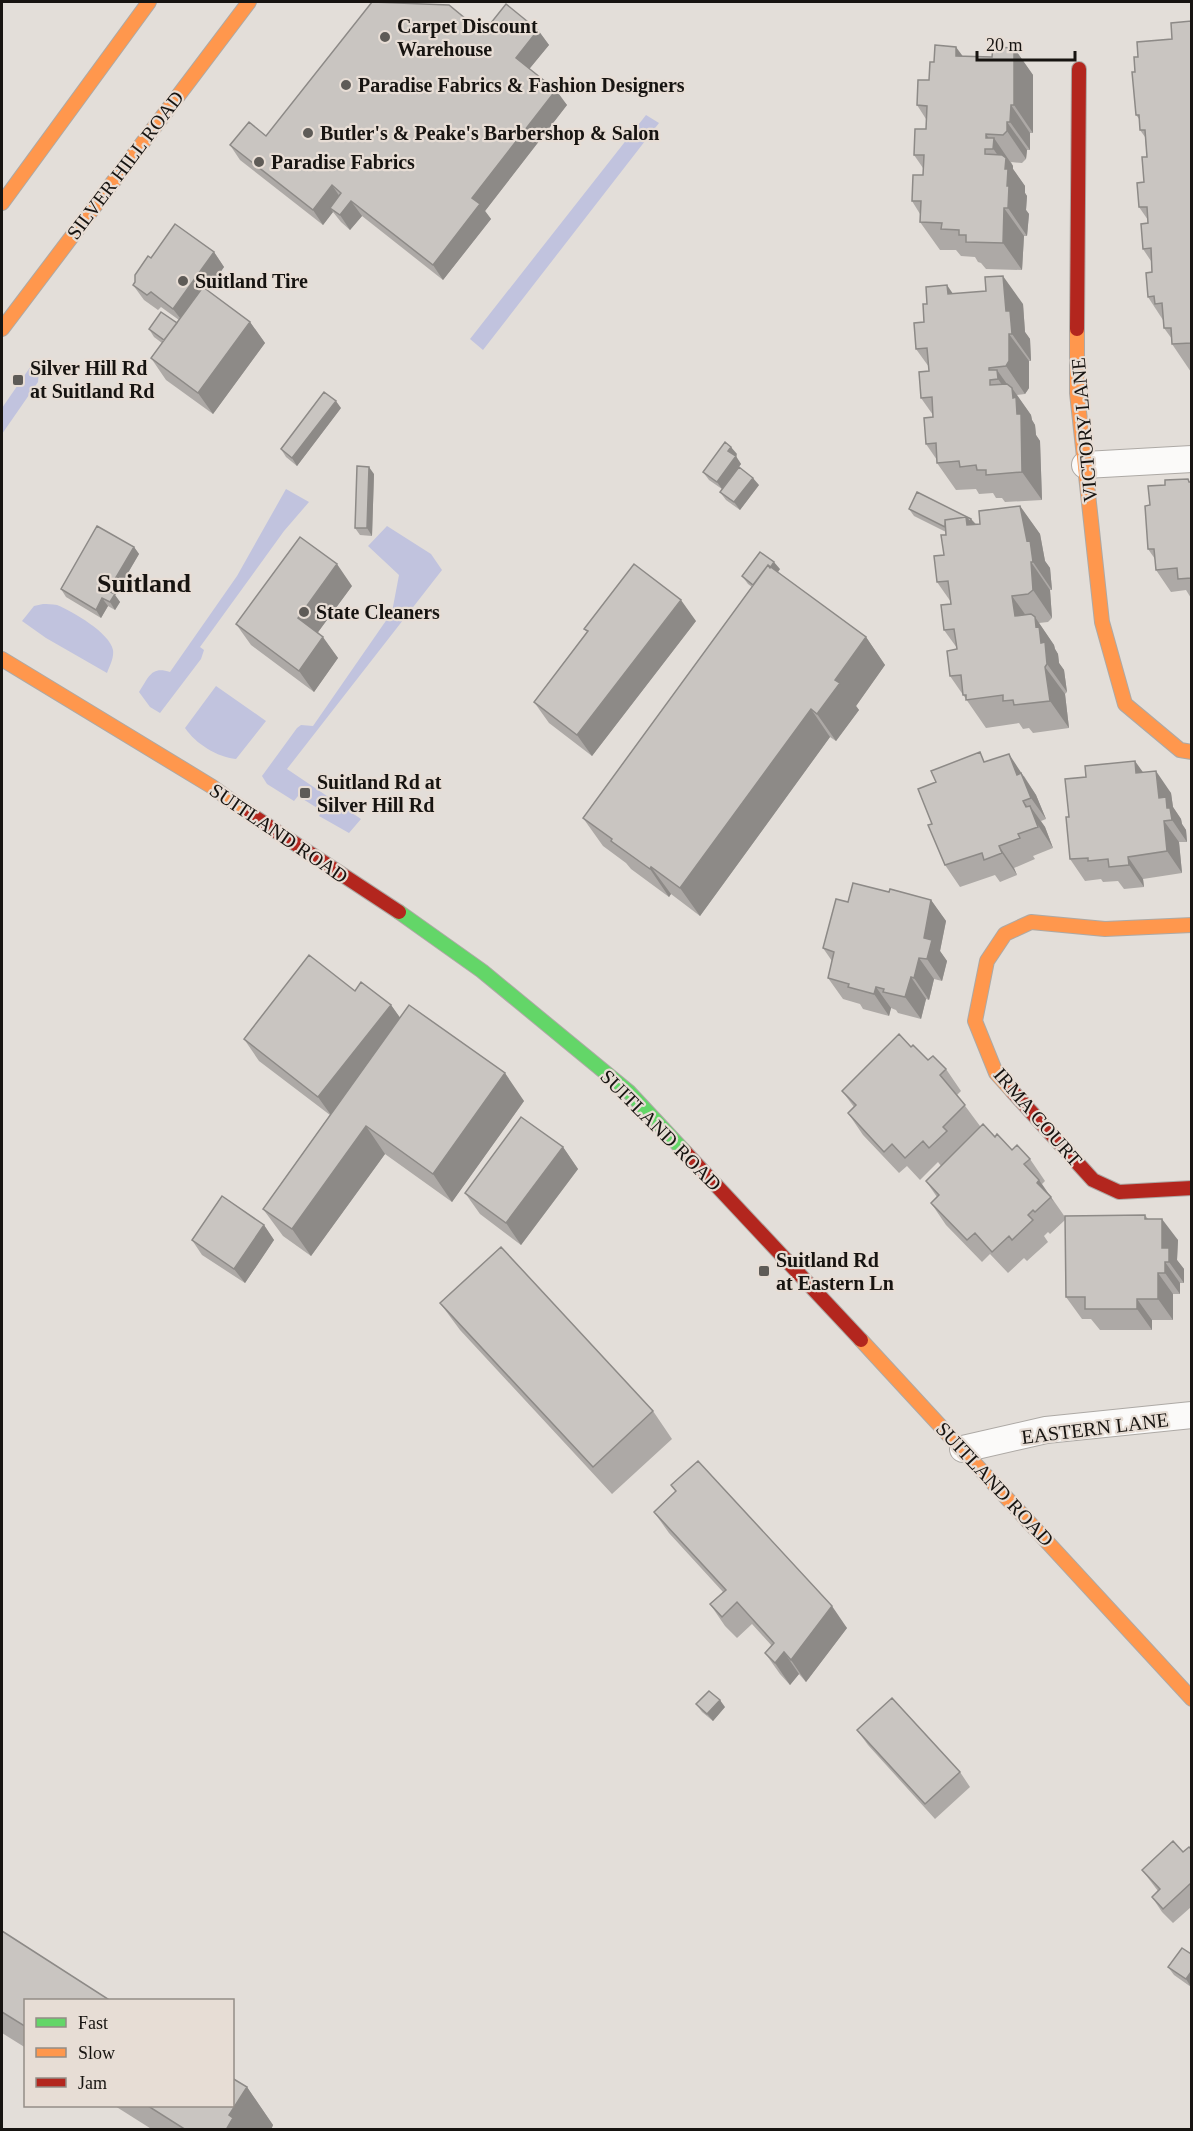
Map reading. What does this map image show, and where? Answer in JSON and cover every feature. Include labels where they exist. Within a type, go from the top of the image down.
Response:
[{"type":"main road","points":[[2,203],[149,2]]},
{"type":"main road","name":"SILVER HILL ROAD","points":[[2,329],[249,2]]},
{"type":"main road","name":"VICTORY LANE","points":[[1079,69],[1077,393],[1102,622],[1125,704],[1180,750],[1191,752]]},
{"type":"main road","name":"SUITLAND ROAD","points":[[2,659],[211,786],[285,838],[416,923],[482,971],[622,1086],[963,1449],[1191,1699]]},
{"type":"main road","name":"IRMA COURT","points":[[1191,925],[1105,929],[1031,922],[1005,934],[987,961],[975,1021],[996,1073],[1093,1180],[1119,1192],[1191,1188]]},
{"type":"street","points":[[1085,465],[1191,459]]},
{"type":"street","name":"EASTERN LANE","points":[[963,1449],[1046,1430],[1191,1416]]},
{"type":"shaded area","points":[[646,115],[659,123],[483,350],[470,339]]},
{"type":"shaded area","points":[[33,363],[39,372],[38,382],[2,434],[2,408]]},
{"type":"shaded area","points":[[286,489],[309,502],[284,531],[200,647],[204,650],[201,659],[160,713],[150,707],[139,692],[154,672],[159,670],[170,672],[237,576]]},
{"type":"shaded area","points":[[387,526],[431,554],[442,570],[287,769],[361,819],[349,833],[319,816],[322,811],[298,796],[294,801],[267,784],[262,776],[297,728],[301,725],[313,726],[392,612],[399,575],[368,546]]},
{"type":"shaded area","points":[[57,605],[72,612],[90,623],[105,637],[113,650],[107,673],[46,638],[22,621],[34,606]]},
{"type":"shaded area","points":[[216,686],[266,721],[236,759],[222,756],[208,749],[185,728]]},
{"type":"building","points":[[372,2],[449,5],[483,33],[506,4],[538,30],[516,58],[556,90],[472,198],[480,204],[433,265],[351,201],[340,215],[330,208],[341,193],[332,185],[313,210],[230,145],[249,122],[266,136]]},
{"type":"building","points":[[1191,21],[1191,343],[1172,344],[1171,328],[1164,328],[1162,303],[1155,304],[1154,296],[1148,297],[1146,273],[1152,272],[1151,248],[1143,249],[1141,224],[1148,223],[1147,207],[1139,207],[1137,183],[1144,182],[1142,157],[1147,157],[1145,130],[1140,130],[1139,115],[1136,115],[1132,72],[1135,72],[1134,57],[1138,57],[1137,42],[1172,39],[1171,23]]},
{"type":"building","points":[[935,45],[956,47],[956,56],[992,57],[993,47],[1014,48],[1014,105],[1011,105],[1010,122],[1007,122],[1007,131],[1003,135],[986,134],[986,138],[994,138],[993,149],[985,149],[985,154],[1002,155],[1006,158],[1005,169],[1008,169],[1007,186],[1009,186],[1008,208],[1004,208],[1003,243],[966,242],[966,235],[959,235],[959,230],[941,229],[942,223],[920,222],[921,201],[912,201],[913,175],[923,175],[924,155],[914,155],[915,129],[926,129],[927,106],[917,105],[918,80],[929,80],[930,62],[934,62]]},
{"type":"building","points":[[175,224],[214,252],[173,309],[151,292],[147,295],[133,285],[135,275],[148,256],[151,258]]},
{"type":"building","points":[[1003,276],[1006,311],[1010,311],[1012,334],[1009,334],[1009,361],[1006,366],[989,368],[989,370],[997,370],[998,379],[990,380],[990,385],[1007,384],[1012,388],[1013,398],[1016,397],[1017,414],[1021,414],[1022,472],[986,475],[986,470],[977,470],[976,465],[960,467],[959,461],[937,463],[936,443],[926,444],[924,418],[933,417],[932,397],[921,398],[919,372],[929,371],[927,348],[916,349],[914,323],[924,322],[923,304],[927,304],[926,287],[947,285],[948,294],[986,291],[985,277]]},
{"type":"building","points":[[203,287],[250,322],[198,393],[151,358]]},
{"type":"building","points":[[161,312],[177,323],[164,340],[149,329]]},
{"type":"building","points":[[324,392],[336,401],[292,458],[281,449]]},
{"type":"building","points":[[725,442],[731,447],[728,451],[736,456],[717,482],[703,472]]},
{"type":"building","points":[[357,466],[369,467],[367,528],[355,528]]},
{"type":"building","points":[[739,467],[753,478],[734,502],[720,492]]},
{"type":"building","points":[[1188,479],[1191,482],[1191,578],[1178,579],[1177,568],[1156,570],[1154,549],[1148,549],[1145,506],[1150,505],[1148,486],[1165,485],[1165,480]]},
{"type":"building","points":[[917,492],[971,519],[970,522],[966,517],[945,520],[945,527],[909,509]]},
{"type":"building","points":[[1020,506],[1027,541],[1030,540],[1033,590],[1028,594],[1012,596],[1015,616],[1031,614],[1035,617],[1036,627],[1039,626],[1041,643],[1045,642],[1047,664],[1045,667],[1050,701],[1014,705],[1013,700],[1003,701],[1003,695],[966,700],[966,695],[963,695],[961,675],[950,676],[947,651],[957,649],[954,629],[944,630],[941,605],[951,604],[948,581],[937,582],[934,556],[944,555],[941,535],[946,535],[945,520],[966,517],[967,525],[980,524],[979,511]]},
{"type":"building","points":[[97,526],[134,547],[108,591],[115,594],[110,602],[102,598],[96,610],[61,589]]},
{"type":"building","points":[[300,537],[337,564],[298,618],[323,637],[299,671],[236,624]]},
{"type":"building","points":[[760,552],[774,562],[770,568],[768,565],[753,585],[742,576]]},
{"type":"building","points":[[634,564],[681,600],[577,735],[534,702],[588,631],[584,629]]},
{"type":"building","points":[[768,565],[866,637],[835,680],[840,683],[817,714],[811,709],[680,888],[611,841],[612,839],[583,818]]},
{"type":"building","points":[[980,752],[984,762],[1009,754],[1017,775],[1021,773],[1031,798],[1023,801],[1026,807],[1030,806],[1038,827],[1018,834],[1020,838],[999,846],[1002,853],[984,860],[982,853],[945,865],[928,825],[932,824],[918,789],[936,782],[931,771]]},
{"type":"building","points":[[1135,761],[1136,773],[1156,771],[1159,798],[1166,797],[1167,808],[1170,808],[1172,820],[1164,821],[1167,851],[1128,857],[1129,865],[1109,867],[1108,859],[1088,861],[1088,858],[1070,859],[1065,779],[1086,777],[1085,766]]},
{"type":"building","points":[[853,883],[889,892],[890,889],[931,900],[924,938],[932,940],[927,959],[919,958],[914,978],[911,977],[905,997],[883,992],[884,989],[876,987],[874,994],[848,987],[849,984],[828,978],[834,952],[823,948],[836,899],[848,902]]},
{"type":"building","points":[[309,955],[355,991],[361,982],[391,1005],[318,1097],[244,1039]]},
{"type":"building","points":[[409,1005],[505,1073],[433,1174],[366,1126],[292,1229],[263,1209]]},
{"type":"building","points":[[899,1034],[928,1060],[933,1056],[946,1069],[940,1075],[965,1105],[943,1127],[947,1131],[929,1148],[923,1141],[905,1158],[892,1144],[884,1152],[848,1113],[856,1105],[842,1091]]},
{"type":"building","points":[[521,1117],[563,1147],[506,1223],[465,1193]]},
{"type":"building","points":[[983,1124],[995,1137],[997,1134],[1012,1150],[1017,1145],[1030,1159],[1024,1164],[1039,1180],[1037,1183],[1051,1197],[1035,1212],[1033,1210],[1028,1215],[1033,1220],[1012,1240],[1009,1236],[992,1252],[975,1233],[967,1240],[931,1203],[939,1195],[926,1181]]},
{"type":"building","points":[[222,1196],[264,1225],[234,1269],[192,1240]]},
{"type":"building","points":[[1145,1215],[1145,1219],[1162,1219],[1162,1248],[1169,1248],[1169,1262],[1165,1262],[1165,1273],[1158,1273],[1158,1299],[1137,1299],[1137,1309],[1085,1309],[1085,1297],[1066,1297],[1065,1216]]},
{"type":"building","points":[[501,1247],[653,1411],[593,1467],[440,1303]]},
{"type":"building","points":[[698,1461],[832,1606],[791,1660],[784,1652],[775,1663],[765,1653],[774,1643],[737,1602],[722,1617],[710,1604],[726,1590],[654,1512],[676,1491],[671,1485]]},
{"type":"building","points":[[709,1691],[720,1700],[707,1714],[696,1704]]},
{"type":"building","points":[[892,1698],[960,1772],[925,1804],[857,1730]]},
{"type":"building","points":[[1173,1841],[1183,1852],[1189,1847],[1191,1849],[1191,1883],[1163,1909],[1152,1897],[1160,1889],[1142,1870]]},
{"type":"building","points":[[2,1931],[108,1999],[24,1999],[24,2026],[2,2012]]},
{"type":"building","points":[[1182,1948],[1191,1954],[1191,1972],[1186,1979],[1168,1967]]},
{"type":"building","points":[[234,2079],[247,2087],[229,2115],[233,2118],[226,2130],[186,2130],[150,2107],[234,2107]]},
{"type":"traffic: fast","points":[[399,912],[482,971],[629,1092],[685,1152]]},
{"type":"traffic: slow","points":[[2,203],[149,2]]},
{"type":"traffic: slow","points":[[2,329],[249,2]]},
{"type":"traffic: slow","points":[[1077,329],[1077,393],[1102,622],[1125,704],[1180,750],[1192,752]]},
{"type":"traffic: slow","points":[[2,659],[211,786],[247,812]]},
{"type":"traffic: slow","points":[[1013,1092],[996,1073],[975,1021],[987,961],[1005,934],[1031,922],[1105,929],[1192,925]]},
{"type":"traffic: slow","points":[[861,1340],[1192,1699]]},
{"type":"traffic: jam","points":[[1077,329],[1079,69]]},
{"type":"traffic: jam","points":[[247,812],[399,912]]},
{"type":"traffic: jam","points":[[1013,1092],[1093,1180],[1119,1192],[1192,1188]]},
{"type":"traffic: jam","points":[[685,1152],[861,1340]]},
{"type":"place","name":"Carpet Discount Warehouse","points":[[385,37]]},
{"type":"place","name":"Paradise Fabrics & Fashion Designers","points":[[346,85]]},
{"type":"place","name":"Butler's & Peake's Barbershop & Salon","points":[[308,133]]},
{"type":"place","name":"Paradise Fabrics","points":[[259,162]]},
{"type":"place","name":"Suitland Tire","points":[[183,281]]},
{"type":"place","name":"Silver Hill Rd at Suitland Rd","points":[[18,380]]},
{"type":"place","name":"State Cleaners","points":[[304,612]]},
{"type":"place","name":"Suitland Rd at Silver Hill Rd","points":[[305,793]]},
{"type":"place","name":"Suitland Rd at Eastern Ln","points":[[764,1271]]},
{"type":"district","name":"Suitland","points":[[144,583]]}]
